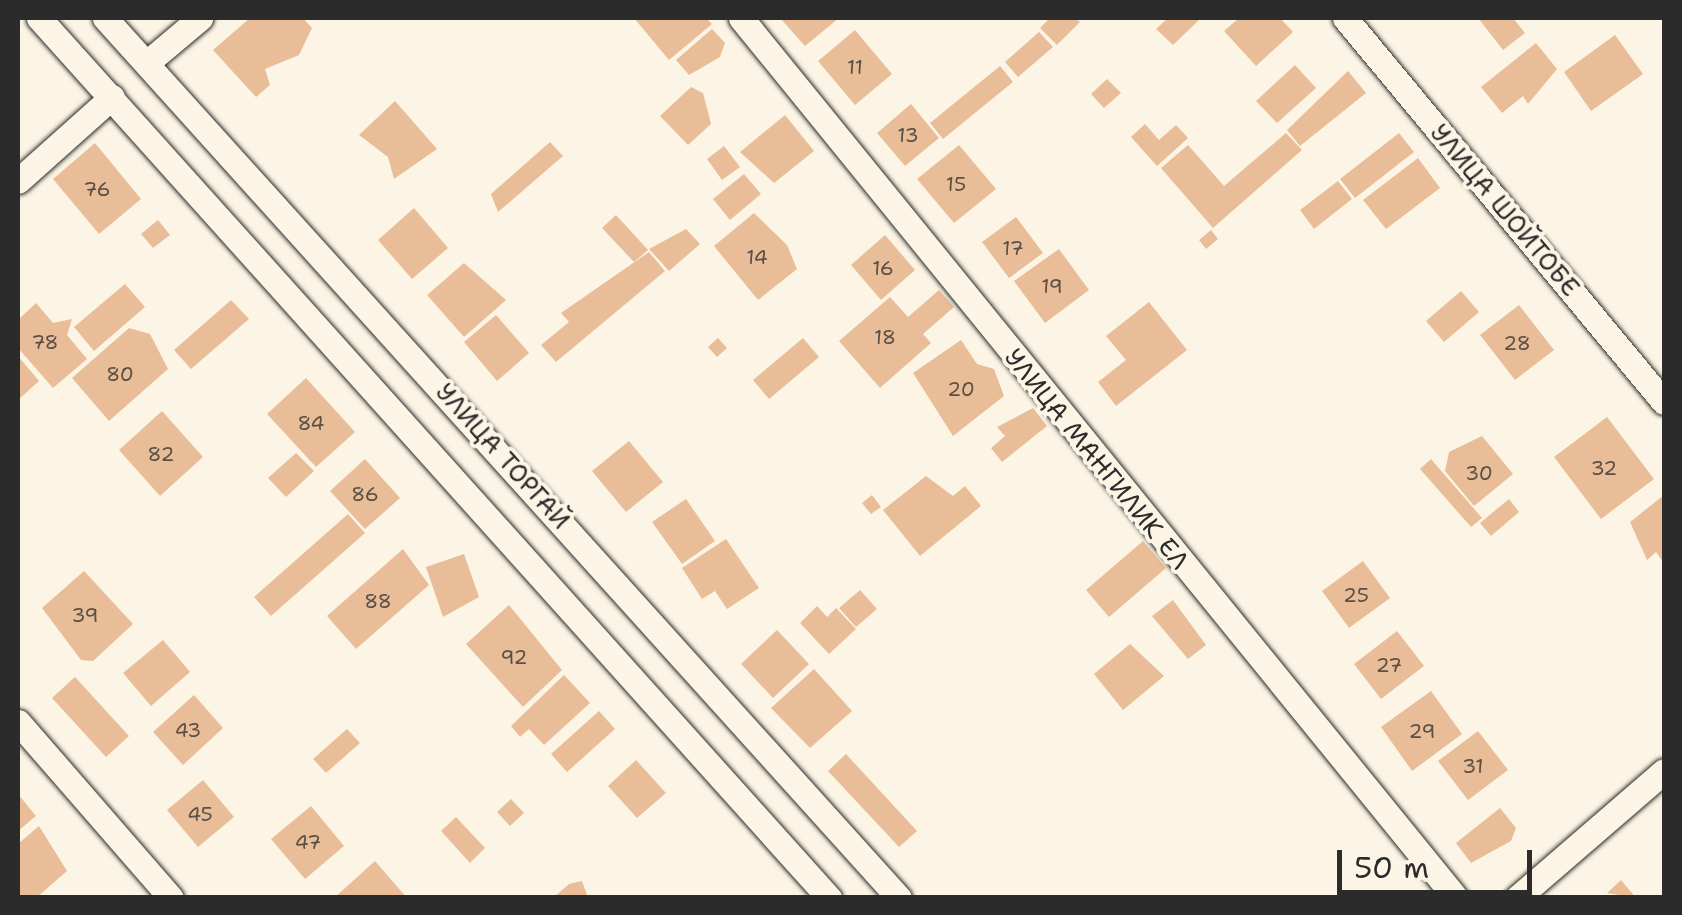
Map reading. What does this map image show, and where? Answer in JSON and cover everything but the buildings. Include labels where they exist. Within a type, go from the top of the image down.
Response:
[{"type":"street","name":"УЛИЦА ТОРГАЙ","points":[[39,18],[830,898]]},
{"type":"street","name":"УЛИЦА ТОРГАЙ","points":[[105,18],[149,61],[898,898]]},
{"type":"street","points":[[149,61],[200,18]]},
{"type":"street","name":"УЛИЦА МАНГИЛИК ЕЛ","points":[[741,18],[1456,898]]},
{"type":"street","name":"УЛИЦА ШОЙТОБЕ","points":[[1345,18],[1664,402]]},
{"type":"street","points":[[18,181],[112,98]]},
{"type":"street","points":[[18,722],[172,898]]},
{"type":"street","points":[[1517,898],[1664,771]]}]
